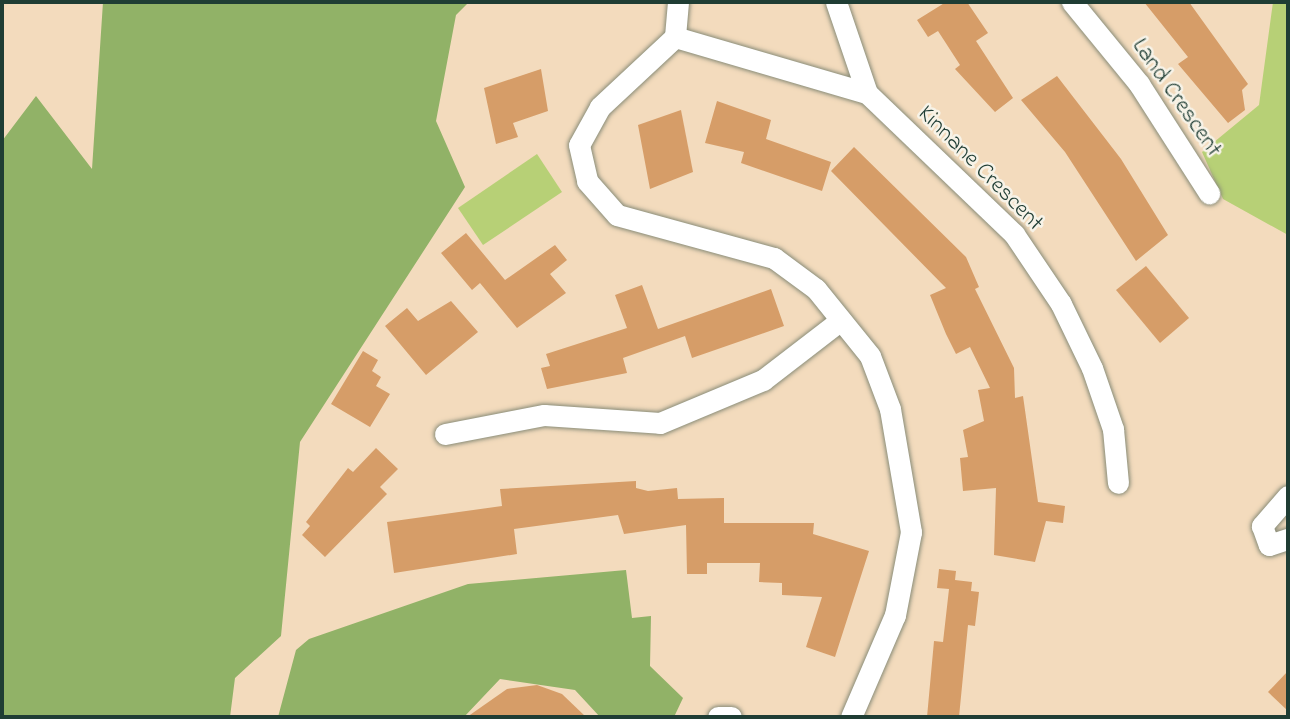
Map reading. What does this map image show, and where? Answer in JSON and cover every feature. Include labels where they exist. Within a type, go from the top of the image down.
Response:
[{"type":"street","points":[[678,2],[675,37],[600,107],[579,145],[587,181],[617,215],[774,258],[816,289],[870,356],[890,409],[911,532],[895,615],[851,717]]},
{"type":"street","name":"Kinnane Crescent","points":[[836,2],[867,93],[1014,234],[1061,304],[1113,429],[1118,483]]},
{"type":"street","name":"Land Crescent","points":[[1072,2],[1139,84],[1209,193]]},
{"type":"street","name":"Kinnane Crescent","points":[[675,37],[867,93]]},
{"type":"street","points":[[445,434],[544,415],[660,423],[763,380],[841,320]]},
{"type":"street","points":[[1288,496],[1262,526],[1269,545],[1288,540]]},
{"type":"street","points":[[718,717],[731,717]]},
{"type":"green space","points":[[103,2],[469,2],[456,15],[436,121],[465,187],[300,442],[281,636],[235,678],[230,717],[2,717],[2,141],[36,96],[92,169]]},
{"type":"green space","points":[[1273,2],[1288,2],[1288,235],[1223,199],[1202,152],[1259,105]]},
{"type":"green space","points":[[537,154],[562,192],[483,245],[458,208]]},
{"type":"green space","points":[[626,570],[632,618],[651,616],[650,666],[683,698],[674,717],[600,717],[575,690],[500,679],[464,717],[278,717],[296,650],[309,639],[468,584]]},
{"type":"building","points":[[946,2],[967,2],[988,33],[976,41],[1013,98],[995,112],[955,69],[960,65],[938,31],[928,37],[917,20]]},
{"type":"building","points":[[1144,2],[1189,2],[1248,84],[1242,90],[1245,110],[1228,123],[1178,64],[1188,57]]},
{"type":"building","points":[[541,69],[548,111],[513,123],[518,137],[496,144],[484,88]]},
{"type":"building","points":[[1057,76],[1121,159],[1168,235],[1136,261],[1065,152],[1021,100]]},
{"type":"building","points":[[717,101],[771,120],[766,139],[831,162],[822,191],[741,163],[744,152],[705,143]]},
{"type":"building","points":[[681,110],[693,172],[650,189],[638,125]]},
{"type":"building","points":[[854,147],[966,257],[979,287],[975,289],[1014,368],[1015,398],[1023,396],[1038,502],[1065,506],[1063,523],[1046,521],[1035,562],[994,555],[996,488],[963,491],[960,458],[968,457],[963,430],[984,421],[978,390],[990,388],[970,347],[956,354],[946,334],[930,295],[946,288],[831,171]]},
{"type":"building","points":[[466,233],[505,280],[555,245],[567,260],[550,274],[566,293],[517,328],[480,283],[472,290],[441,253]]},
{"type":"building","points":[[1146,266],[1189,318],[1160,343],[1116,290]]},
{"type":"building","points":[[642,285],[658,329],[771,289],[784,326],[692,358],[685,336],[623,358],[627,373],[547,389],[541,368],[550,366],[546,354],[627,328],[615,295]]},
{"type":"building","points":[[451,301],[478,332],[426,375],[385,326],[407,308],[418,321]]},
{"type":"building","points":[[363,351],[378,360],[372,371],[381,377],[376,386],[390,394],[370,427],[331,404]]},
{"type":"building","points":[[376,448],[398,469],[380,487],[387,494],[325,557],[302,535],[310,526],[306,522],[348,468],[353,472]]},
{"type":"building","points":[[636,481],[636,488],[648,491],[677,488],[678,499],[724,498],[724,523],[814,523],[813,534],[869,551],[835,657],[806,647],[822,597],[782,595],[782,583],[759,582],[760,563],[707,563],[707,574],[687,574],[686,525],[624,534],[618,515],[514,529],[517,554],[394,573],[387,522],[502,506],[500,489]]},
{"type":"building","points":[[939,569],[956,571],[955,580],[972,582],[971,591],[979,592],[975,626],[968,625],[959,717],[927,717],[934,641],[943,642],[949,589],[937,588]]},
{"type":"building","points":[[1288,671],[1288,711],[1268,692]]},
{"type":"building","points":[[537,685],[562,694],[586,717],[467,717],[507,689]]}]
